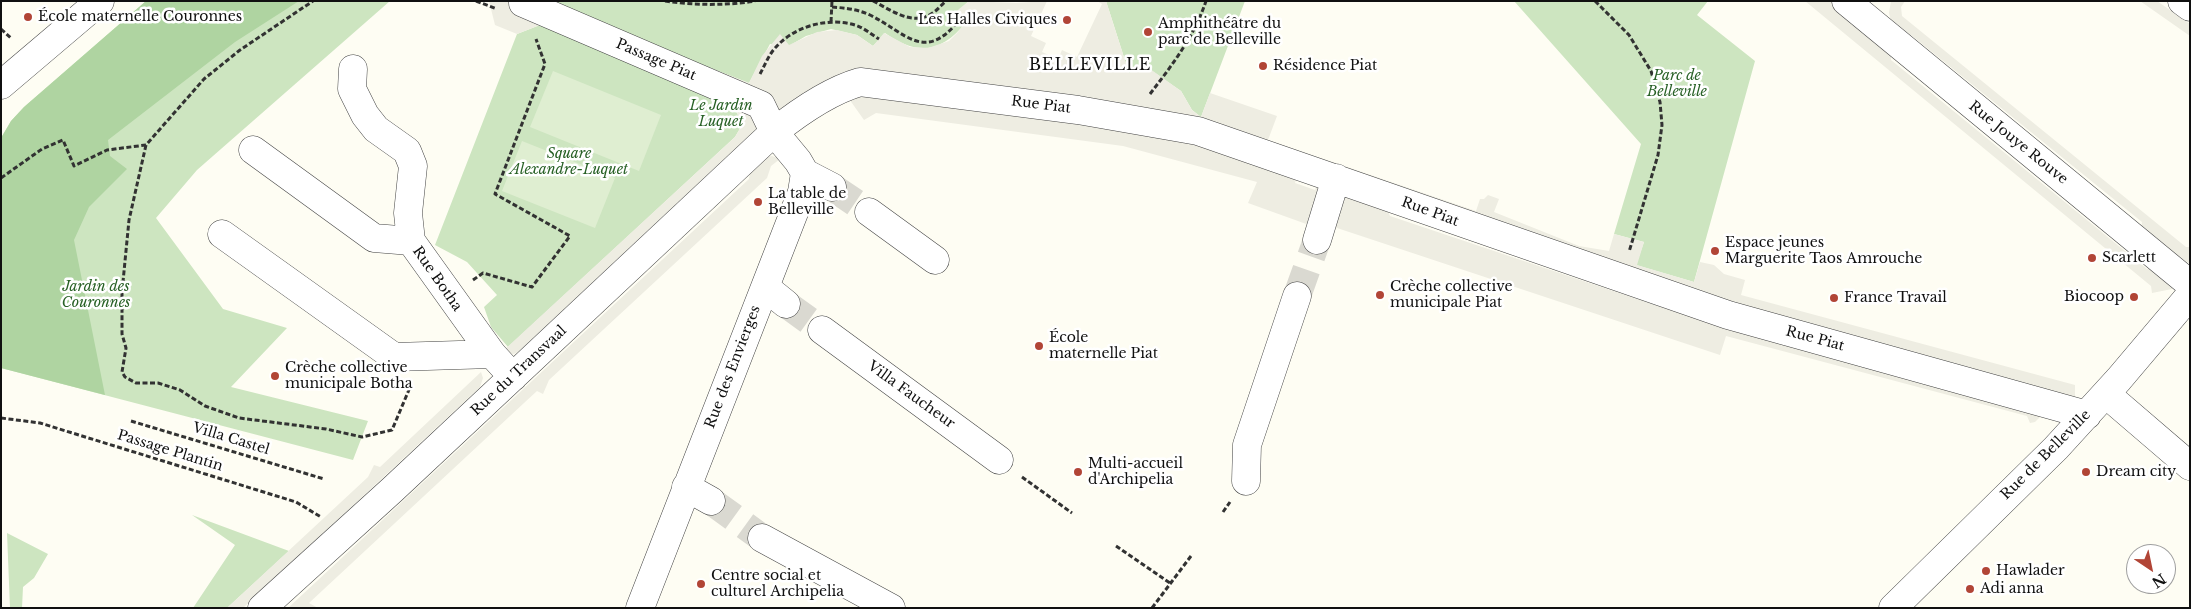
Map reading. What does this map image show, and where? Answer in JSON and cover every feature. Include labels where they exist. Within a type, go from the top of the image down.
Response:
[{"type":"street","points":[[1,85],[100,1]]},
{"type":"street","points":[[2182,1],[2190,7]]},
{"type":"street","name":"Passage Piat","points":[[523,3],[761,105]]},
{"type":"street","name":"Rue Jouye Rouve","points":[[1859,5],[2190,284]]},
{"type":"street","name":"Rue Botha","points":[[353,69],[352,88],[365,115],[376,129],[407,151],[413,166],[408,213],[411,241],[492,354],[513,377]]},
{"type":"street","name":"Rue Piat","points":[[774,132],[793,117],[847,86],[860,82],[1078,110],[1198,131],[1728,315],[2087,414]]},
{"type":"street","points":[[761,105],[774,132],[798,161],[805,173],[832,187]]},
{"type":"street","name":"Rue du Transvaal","points":[[262,608],[513,377],[774,132]]},
{"type":"street","points":[[253,150],[374,238],[411,241]]},
{"type":"street","name":"Rue des Envierges","points":[[640,608],[802,192],[805,173]]},
{"type":"street","points":[[1318,240],[1336,178]]},
{"type":"street","points":[[869,212],[935,260]]},
{"type":"street","points":[[222,234],[394,357],[492,354]]},
{"type":"street","points":[[764,287],[786,304]]},
{"type":"street","name":"Rue de Belleville","points":[[1894,608],[2106,394],[2190,294]]},
{"type":"street","points":[[1246,481],[1247,445],[1297,296]]},
{"type":"street","name":"Villa Faucheur","points":[[822,330],[999,460]]},
{"type":"street","points":[[2106,394],[2190,466]]},
{"type":"street","points":[[686,487],[711,501]]},
{"type":"street","points":[[762,538],[890,608]]},
{"type":"path","points":[[1,178],[42,149],[63,140],[74,166],[107,150],[146,144],[204,79],[240,50],[313,1]]},
{"type":"path","points":[[665,1],[686,4],[741,4],[755,1]]},
{"type":"path","points":[[831,22],[832,1]]},
{"type":"path","points":[[873,1],[898,14],[915,20],[930,15],[946,1]]},
{"type":"path","points":[[1145,100],[1178,57],[1195,30],[1206,1]]},
{"type":"path","points":[[1595,1],[1629,35],[1651,71],[1660,102],[1662,125],[1658,155],[1627,257]]},
{"type":"path","points":[[832,7],[850,8],[869,15],[907,39],[921,42],[934,40],[949,34],[960,19]]},
{"type":"path","points":[[761,105],[756,86],[766,62],[775,48],[784,39],[801,30],[831,22],[854,25],[879,39]]},
{"type":"path","name":"Passage Plantin","points":[[1,418],[40,423],[296,502],[327,522]]},
{"type":"path","name":"Villa Castel","points":[[132,421],[324,479]]},
{"type":"path","points":[[999,460],[1072,514]]},
{"type":"path","points":[[1223,512],[1229,504]]},
{"type":"path","points":[[1116,546],[1170,583]]},
{"type":"path","points":[[1152,608],[1191,556]]},
{"type":"green space","name":"Jardin des Couronnes","points":[[146,1],[390,1],[197,170],[156,218],[223,309],[287,328],[231,387],[368,421],[353,460],[1,368],[1,138],[11,121],[24,107]]},
{"type":"green space","points":[[146,1],[299,1],[235,42],[108,140],[110,156],[127,169],[89,207],[74,240],[105,395],[1,368],[1,138],[11,121],[24,107]]},
{"type":"green space","points":[[554,1],[969,1],[954,15],[966,22],[948,40],[938,45],[929,48],[918,48],[885,33],[873,46],[857,35],[831,29],[806,36],[789,46],[770,44],[749,83],[613,30]]},
{"type":"green space","points":[[1106,1],[1245,1],[1201,117],[1192,110],[1181,91],[1146,67],[1129,73]]},
{"type":"green space","name":"Parc de Belleville","points":[[1514,1],[1708,1],[1697,15],[1755,61],[1694,282],[1636,265],[1644,242],[1614,234],[1641,144]]},
{"type":"green space","name":"Square Alexandre-Luquet","points":[[545,23],[733,103],[742,125],[735,137],[508,347],[491,327],[484,307],[497,295],[467,262],[435,245],[517,34]]},
{"type":"green space","points":[[553,71],[661,115],[639,171],[530,127]]},
{"type":"green space","points":[[522,141],[615,178],[595,228],[502,191]]},
{"type":"green space","points":[[192,515],[289,551],[227,608],[193,608],[235,545]]},
{"type":"green space","points":[[7,533],[48,554],[34,578],[23,587],[22,608],[10,608]]},
{"type":"shaded area","points":[[489,1],[554,1],[613,30],[749,83],[762,56],[780,34],[789,45],[817,32],[837,30],[857,35],[873,46],[884,33],[910,47],[928,48],[949,41],[957,33],[966,22],[954,15],[969,1],[1016,3],[1047,1],[1031,36],[1046,43],[1042,52],[1058,59],[1062,50],[1077,57],[1102,4],[1097,1],[1106,1],[1129,73],[1146,66],[1181,91],[1192,110],[1201,117],[1210,93],[1277,116],[1268,140],[1476,211],[1480,199],[1484,199],[1488,195],[1499,199],[1494,212],[1579,246],[1609,251],[1614,234],[1644,242],[1637,265],[1694,282],[1700,262],[1714,265],[1724,274],[1745,280],[1741,295],[2075,385],[2075,397],[1734,305],[1198,123],[864,74],[728,156],[518,352],[514,354],[506,353],[503,351],[735,137],[742,125],[733,103],[545,23],[517,34],[495,25]]},
{"type":"shaded area","points":[[1805,1],[1831,1],[1891,50],[1891,60],[2147,269],[2156,266],[2172,286],[2172,289],[2152,293],[2151,286]]},
{"type":"shaded area","points":[[1891,1],[1905,1],[1901,7],[1902,16],[2186,247],[2190,247],[2190,264],[2141,231],[2142,222],[1911,35],[1903,37],[1892,25],[1889,13]]},
{"type":"shaded area","points":[[2140,1],[2157,1],[2190,24],[2190,36]]},
{"type":"shaded area","points":[[854,92],[1147,129],[1297,175],[1295,183],[1315,190],[1318,182],[1385,205],[1390,216],[1646,302],[1765,339],[2043,414],[2035,422],[2030,423],[2027,416],[1726,336],[1720,355],[1334,227],[1309,225],[1248,203],[1257,182],[1123,146],[876,113],[864,120],[847,96]]},
{"type":"shaded area","points":[[772,156],[780,159],[771,166],[767,178],[549,380],[543,394],[537,391],[309,603],[318,608],[288,608],[749,179],[750,170],[767,157]]},
{"type":"shaded area","points":[[481,372],[483,378],[480,387],[243,608],[227,608],[368,477],[374,465],[380,467]]},
{"type":"tunnel","points":[[832,187],[869,212]]},
{"type":"tunnel","points":[[1297,296],[1317,240]]},
{"type":"tunnel","points":[[786,304],[822,330]]},
{"type":"tunnel","points":[[711,501],[762,538]]},
{"type":"place","name":"École maternelle Couronnes","points":[[28,17]]},
{"type":"place","name":"Les Halles Civiques","points":[[1067,20]]},
{"type":"place","name":"Amphithéâtre du parc de Belleville","points":[[1148,32]]},
{"type":"place","name":"Résidence Piat","points":[[1263,66]]},
{"type":"place","name":"La table de Belleville","points":[[758,202]]},
{"type":"place","name":"Espace jeunes Marguerite Taos Amrouche","points":[[1715,251]]},
{"type":"place","name":"Scarlett","points":[[2092,258]]},
{"type":"place","name":"Crèche collective municipale Piat","points":[[1380,295]]},
{"type":"place","name":"Biocoop","points":[[2134,297]]},
{"type":"place","name":"France Travail","points":[[1834,298]]},
{"type":"place","name":"École maternelle Piat","points":[[1039,346]]},
{"type":"place","name":"Crèche collective municipale Botha","points":[[275,376]]},
{"type":"place","name":"Multi-accueil d'Archipelia","points":[[1078,472]]},
{"type":"place","name":"Dream city","points":[[2086,472]]},
{"type":"place","name":"Hawlader","points":[[1986,571]]},
{"type":"place","name":"Centre social et culturel Archipelia","points":[[701,584]]},
{"type":"place","name":"Adi anna","points":[[1970,589]]},
{"type":"district","name":"BELLEVILLE","points":[[1090,65]]},
{"type":"park label","name":"Le Jardin Luquet","points":[[721,114]]}]
